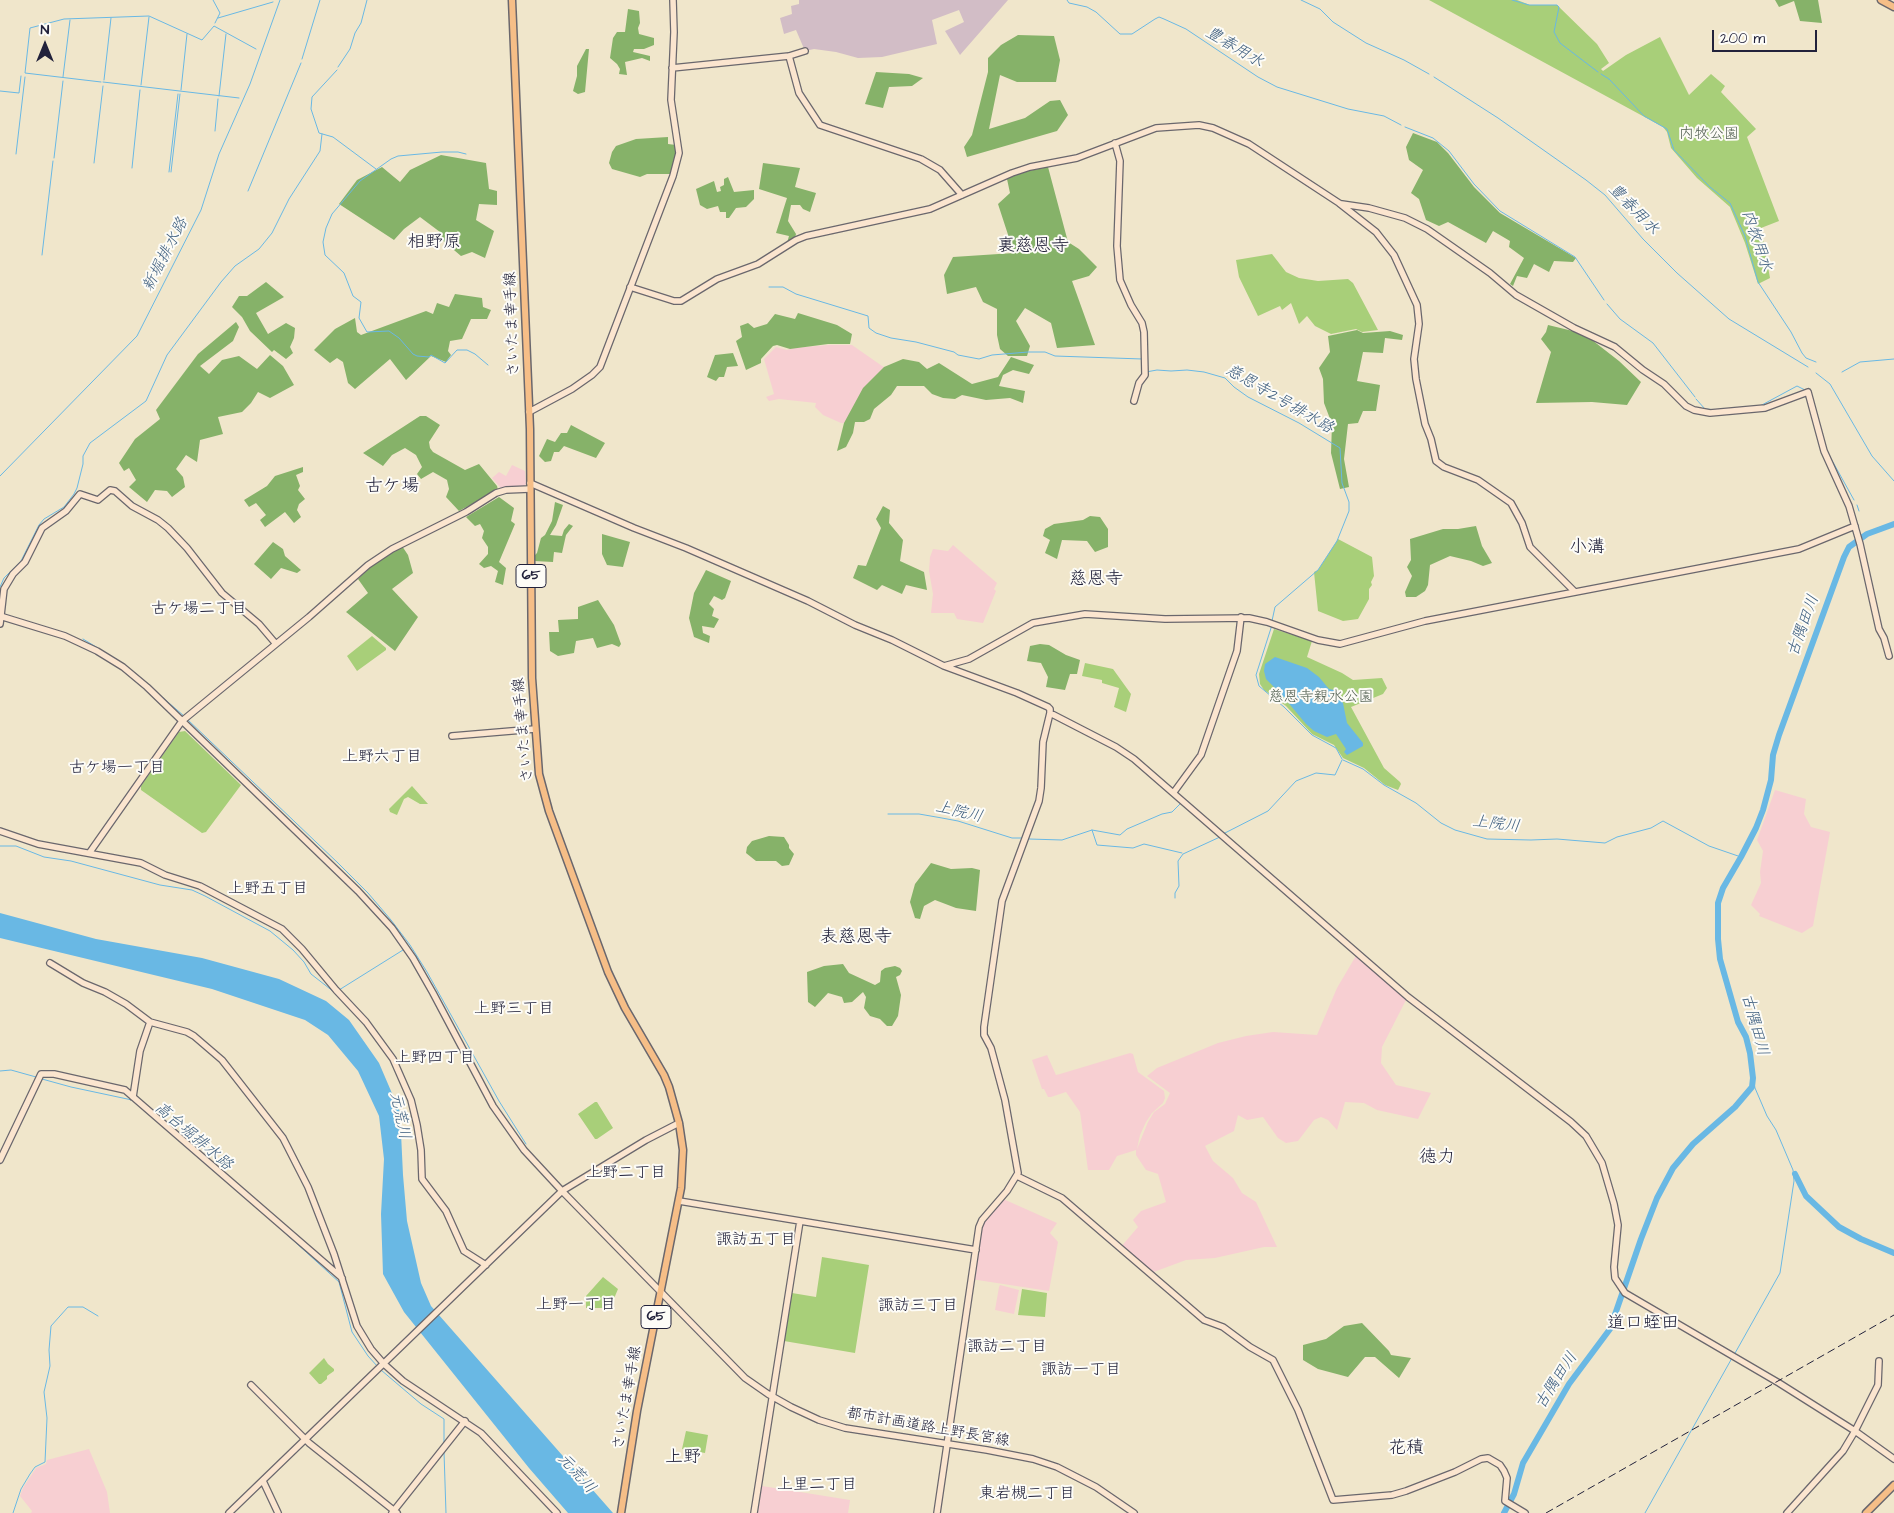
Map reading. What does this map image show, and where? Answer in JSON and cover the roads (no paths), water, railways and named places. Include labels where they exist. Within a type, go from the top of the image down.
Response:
[{"type":"main road","name":"さいたま幸手線","points":[[512,0],[529,412],[532,678],[538,768],[544,797],[606,968],[625,1008],[664,1075],[673,1099],[683,1150],[679,1201],[635,1424],[621,1512]]},
{"type":"main road","points":[[1881,0],[1894,7]]},
{"type":"main road","points":[[1866,1513],[1894,1485]]},
{"type":"street","points":[[529,412],[565,393],[597,371],[673,176],[679,157],[671,100],[673,0]]},
{"type":"street","points":[[672,68],[789,56],[805,51]]},
{"type":"street","points":[[789,56],[799,93],[820,125],[921,159],[940,170],[962,196]]},
{"type":"street","points":[[630,287],[674,301],[681,301],[717,279],[758,264],[791,243],[806,236],[930,209],[1025,169],[1077,158],[1156,128],[1199,125],[1209,127],[1249,144],[1339,203],[1376,232],[1394,255],[1415,298],[1419,324],[1414,359],[1416,379],[1425,424],[1436,461],[1444,467],[1478,480],[1511,503],[1522,523],[1530,547],[1575,592]]},
{"type":"street","points":[[1115,144],[1120,160],[1117,246],[1120,280],[1131,305],[1142,323],[1144,332],[1145,374],[1134,401]]},
{"type":"street","points":[[1339,203],[1369,208],[1404,218],[1427,229],[1490,273],[1516,295],[1574,328],[1615,347],[1664,384],[1686,406],[1694,410],[1710,413],[1766,408],[1808,392],[1824,451],[1849,506],[1860,544],[1878,628],[1884,638],[1889,656]]},
{"type":"street","points":[[90,852],[182,722],[309,618],[368,565],[392,549],[466,512],[496,493],[530,486],[686,548],[808,601],[944,666],[1017,693],[1050,709],[1043,742],[1039,800],[1002,901],[984,1027],[984,1035],[991,1048],[1005,1100],[1018,1173],[980,1223],[938,1513]]},
{"type":"street","points":[[0,624],[4,589],[13,574],[25,562],[42,528],[66,511],[80,494],[98,500],[110,490],[168,528],[187,548],[222,593],[259,624],[276,644]]},
{"type":"street","points":[[944,666],[968,659],[1033,623],[1069,615],[1104,614],[1165,619],[1241,617],[1256,619],[1318,640],[1340,644],[1425,621],[1799,549],[1855,526]]},
{"type":"street","name":"都市計画道路上野長宮線","points":[[1,616],[65,636],[97,651],[134,677],[358,891],[392,928],[413,958],[493,1106],[524,1150],[739,1372],[772,1397],[812,1417],[846,1428],[1034,1459],[1057,1467],[1096,1487],[1134,1513]]},
{"type":"street","points":[[1174,792],[1201,756],[1237,651],[1241,617]]},
{"type":"street","points":[[1050,713],[1116,748],[1140,764],[1408,997],[1571,1122],[1586,1136],[1602,1163],[1617,1220],[1614,1267],[1618,1284],[1625,1293],[1761,1372],[1894,1458]]},
{"type":"street","points":[[452,736],[535,729]]},
{"type":"street","points":[[0,831],[38,844],[90,852],[141,863],[165,875],[200,886],[274,924],[302,949],[366,1022],[393,1059],[411,1100],[415,1116],[421,1150],[422,1178],[443,1207],[464,1250],[486,1266]]},
{"type":"street","points":[[50,964],[126,1004],[150,1022],[187,1032],[208,1046],[222,1060],[283,1138],[308,1187],[340,1270],[357,1326],[366,1342],[384,1364],[403,1381],[465,1421],[488,1439],[558,1513]]},
{"type":"street","points":[[133,1097],[140,1051],[150,1022]]},
{"type":"street","points":[[0,1160],[41,1074],[54,1074],[120,1088],[125,1090],[342,1278]]},
{"type":"street","points":[[229,1513],[562,1191],[646,1140],[679,1123]]},
{"type":"street","points":[[1017,1176],[1062,1198],[1204,1320],[1223,1328],[1273,1360],[1298,1410],[1333,1500],[1392,1495],[1455,1472],[1481,1458],[1488,1458],[1500,1465],[1507,1478],[1506,1501],[1525,1513]]},
{"type":"street","points":[[679,1201],[976,1250]]},
{"type":"street","points":[[754,1513],[800,1221]]},
{"type":"street","points":[[1787,1513],[1843,1451],[1878,1385],[1879,1361]]},
{"type":"street","points":[[251,1385],[304,1440],[394,1512],[465,1421]]},
{"type":"street","points":[[263,1481],[278,1513]]},
{"type":"water","points":[[1275,657],[1307,668],[1319,677],[1329,689],[1334,690],[1343,703],[1347,723],[1363,743],[1363,746],[1347,755],[1344,752],[1346,749],[1336,734],[1327,737],[1314,731],[1306,724],[1266,679],[1265,664]]},
{"type":"water","name":"元荒川","points":[[0,913],[96,939],[202,958],[279,979],[326,1001],[349,1020],[379,1063],[400,1112],[407,1221],[421,1283],[431,1306],[613,1513],[568,1513],[529,1468],[404,1312],[383,1274],[381,1214],[384,1159],[379,1116],[358,1071],[328,1035],[305,1020],[212,989],[0,938]]},
{"type":"waterway","points":[[213,0],[220,13],[215,23]]},
{"type":"waterway","name":"新堀排水路","points":[[0,476],[137,336],[201,210],[219,154],[250,84],[280,0]]},
{"type":"waterway","points":[[302,59],[320,0]]},
{"type":"waterway","points":[[338,67],[350,49],[355,33],[361,23],[367,0]]},
{"type":"waterway","name":"豊春用水","points":[[1067,0],[1069,3],[1087,7],[1096,12],[1120,34],[1132,34],[1159,17],[1186,29],[1258,77],[1277,87],[1348,109],[1384,116],[1401,125]]},
{"type":"waterway","points":[[1301,0],[1320,9],[1333,22],[1366,43],[1404,60],[1429,74]]},
{"type":"waterway","name":"内牧用水","points":[[1512,0],[1529,5],[1557,5],[1559,7],[1554,32],[1560,43],[1598,72]]},
{"type":"waterway","points":[[218,18],[273,2]]},
{"type":"waterway","points":[[101,82],[25,73],[30,28],[64,19],[149,16],[202,40],[214,26],[256,49]]},
{"type":"waterway","points":[[141,85],[149,17]]},
{"type":"waterway","points":[[104,80],[111,18]]},
{"type":"waterway","points":[[63,77],[70,20]]},
{"type":"waterway","points":[[181,90],[187,34]]},
{"type":"waterway","points":[[219,96],[226,34]]},
{"type":"waterway","points":[[248,191],[301,63]]},
{"type":"waterway","points":[[337,70],[312,97],[311,109],[319,133],[333,137],[376,169]]},
{"type":"waterway","name":"内牧用水","points":[[1601,74],[1609,79],[1644,116],[1667,129],[1674,150],[1710,187],[1730,203],[1745,236],[1758,282],[1791,332],[1802,353],[1806,358],[1816,362]]},
{"type":"waterway","points":[[0,91],[19,93],[21,76]]},
{"type":"waterway","points":[[16,154],[25,77]]},
{"type":"waterway","name":"豊春用水","points":[[1434,77],[1498,118],[1586,180],[1605,195],[1643,239],[1677,273],[1729,319],[1808,367]]},
{"type":"waterway","points":[[54,158],[63,81]]},
{"type":"waterway","points":[[103,82],[239,98]]},
{"type":"waterway","points":[[94,163],[103,86]]},
{"type":"waterway","points":[[132,168],[140,90]]},
{"type":"waterway","points":[[169,172],[178,94]]},
{"type":"waterway","points":[[171,172],[180,94]]},
{"type":"waterway","points":[[215,131],[218,99]]},
{"type":"waterway","name":"豊春用水","points":[[1405,127],[1433,138],[1449,151],[1474,184],[1500,211],[1575,257],[1604,300]]},
{"type":"waterway","points":[[0,587],[4,578],[21,561],[39,525],[44,519],[64,507],[74,494],[83,464],[83,456],[90,443],[146,401],[167,355],[221,282],[235,266],[259,249],[272,233],[289,199],[320,151],[322,134]]},
{"type":"waterway","points":[[466,154],[442,152],[398,156],[391,159],[360,181],[332,214],[323,242],[325,255],[344,273],[353,296],[361,302],[359,318],[367,332],[389,331],[417,356],[429,357],[431,355],[445,363],[457,350],[467,350],[488,365]]},
{"type":"waterway","points":[[42,255],[53,161]]},
{"type":"waterway","name":"慈恩寺2号排水路","points":[[769,287],[783,287],[796,294],[868,316],[869,328],[876,333],[954,352],[958,355],[979,359],[992,355],[1045,352],[1055,356],[1142,359]]},
{"type":"waterway","name":"豊春用水","points":[[1607,304],[1620,319],[1653,343],[1695,397]]},
{"type":"waterway","name":"内牧用水","points":[[1842,372],[1860,362],[1894,359]]},
{"type":"waterway","name":"慈恩寺2号排水路","points":[[1146,372],[1187,370],[1204,372],[1225,378],[1248,397],[1299,423],[1340,448],[1342,483],[1349,502],[1349,511],[1337,541],[1318,570],[1275,607],[1272,621]]},
{"type":"waterway","name":"豊春用水","points":[[1816,373],[1830,384],[1872,456],[1894,481]]},
{"type":"waterway","name":"豊春用水","points":[[1760,406],[1797,386],[1805,390]]},
{"type":"waterway","name":"豊春用水","points":[[1696,399],[1705,409],[1718,410]]},
{"type":"waterway","name":"豊春用水","points":[[1829,455],[1854,500]]},
{"type":"waterway","name":"豊春用水","points":[[1857,505],[1859,511]]},
{"type":"waterway","name":"古隅田川","points":[[1504,1513],[1514,1494],[1523,1463],[1569,1384],[1610,1329],[1657,1198],[1673,1168],[1693,1144],[1735,1107],[1752,1087],[1753,1078],[1750,1053],[1746,1037],[1738,1022],[1720,959],[1718,903],[1723,888],[1756,828],[1763,810],[1771,780],[1773,755],[1779,735],[1844,557],[1849,547],[1867,534],[1894,524]]},
{"type":"waterway","name":"慈恩寺2号排水路","points":[[1272,625],[1256,675],[1259,686],[1284,707],[1312,735],[1336,748],[1342,759]]},
{"type":"waterway","points":[[83,639],[121,662]]},
{"type":"waterway","points":[[132,671],[184,716]]},
{"type":"waterway","points":[[188,720],[338,863],[368,893],[391,920],[427,972],[499,1101],[526,1144]]},
{"type":"waterway","name":"上院川","points":[[1223,834],[1268,811],[1296,781],[1316,773],[1335,775],[1342,760]]},
{"type":"waterway","name":"上院川","points":[[1343,760],[1363,769],[1384,785],[1416,803],[1441,823],[1455,830],[1487,839],[1557,839],[1605,843],[1617,837],[1651,828],[1663,821],[1709,846],[1741,857]]},
{"type":"waterway","name":"上院川","points":[[1029,839],[1062,840],[1092,830],[1120,835],[1127,829],[1162,814],[1172,812],[1181,803]]},
{"type":"waterway","name":"上院川","points":[[888,814],[919,814],[942,818],[958,821],[1012,838],[1023,838]]},
{"type":"waterway","points":[[1092,830],[1097,845],[1133,848],[1144,844],[1182,853]]},
{"type":"waterway","points":[[1175,898],[1175,893],[1179,886],[1178,861],[1183,854],[1220,837]]},
{"type":"waterway","points":[[0,846],[16,846],[44,857],[71,861],[160,885],[192,890],[270,931],[293,950],[304,962],[311,974],[334,992]]},
{"type":"waterway","points":[[339,990],[403,950]]},
{"type":"waterway","name":"高台堀排水路","points":[[0,1071],[11,1070],[36,1077]]},
{"type":"waterway","points":[[1734,1355],[1780,1273],[1794,1181],[1793,1170],[1776,1130],[1767,1116],[1755,1088],[1753,1078]]},
{"type":"waterway","name":"高台堀排水路","points":[[42,1079],[132,1100],[156,1120]]},
{"type":"waterway","points":[[1795,1174],[1806,1196],[1839,1227],[1894,1253]]},
{"type":"waterway","points":[[283,1231],[339,1282],[352,1332],[378,1367]]},
{"type":"waterway","points":[[13,1513],[21,1489],[30,1474],[35,1467],[45,1462],[47,1418],[44,1392],[50,1366],[51,1326],[68,1307],[83,1307],[98,1316]]},
{"type":"waterway","points":[[1645,1513],[1732,1358]]},
{"type":"waterway","points":[[381,1370],[421,1404],[444,1419],[444,1443]]},
{"type":"waterway","points":[[444,1452],[446,1513]]},
{"type":"railway","points":[[1546,1513],[1894,1315]]},
{"type":"district","name":"相野原","points":[[434,243]]},
{"type":"district","name":"裏慈恩寺","points":[[1033,247]]},
{"type":"district","name":"古ケ場","points":[[392,487]]},
{"type":"district","name":"小溝","points":[[1587,548]]},
{"type":"district","name":"慈恩寺","points":[[1096,580]]},
{"type":"district","name":"古ケ場二丁目","points":[[199,610]]},
{"type":"district","name":"上野六丁目","points":[[382,758]]},
{"type":"district","name":"古ケ場一丁目","points":[[117,769]]},
{"type":"district","name":"上野五丁目","points":[[268,890]]},
{"type":"district","name":"表慈恩寺","points":[[856,938]]},
{"type":"district","name":"上野三丁目","points":[[514,1010]]},
{"type":"district","name":"上野四丁目","points":[[435,1059]]},
{"type":"district","name":"徳力","points":[[1437,1158]]},
{"type":"district","name":"上野二丁目","points":[[626,1174]]},
{"type":"district","name":"諏訪五丁目","points":[[756,1241]]},
{"type":"district","name":"上野一丁目","points":[[576,1306]]},
{"type":"district","name":"諏訪三丁目","points":[[918,1307]]},
{"type":"district","name":"道口蛭田","points":[[1643,1324]]},
{"type":"district","name":"諏訪二丁目","points":[[1007,1348]]},
{"type":"district","name":"諏訪一丁目","points":[[1081,1371]]},
{"type":"district","name":"花積","points":[[1406,1449]]},
{"type":"district","name":"上野","points":[[683,1458]]},
{"type":"district","name":"上里二丁目","points":[[817,1486]]},
{"type":"district","name":"東岩槻二丁目","points":[[1027,1495]]},
{"type":"park label","name":"内牧公園","points":[[1709,135]]},
{"type":"park label","name":"慈恩寺親水公園","points":[[1321,698]]}]
